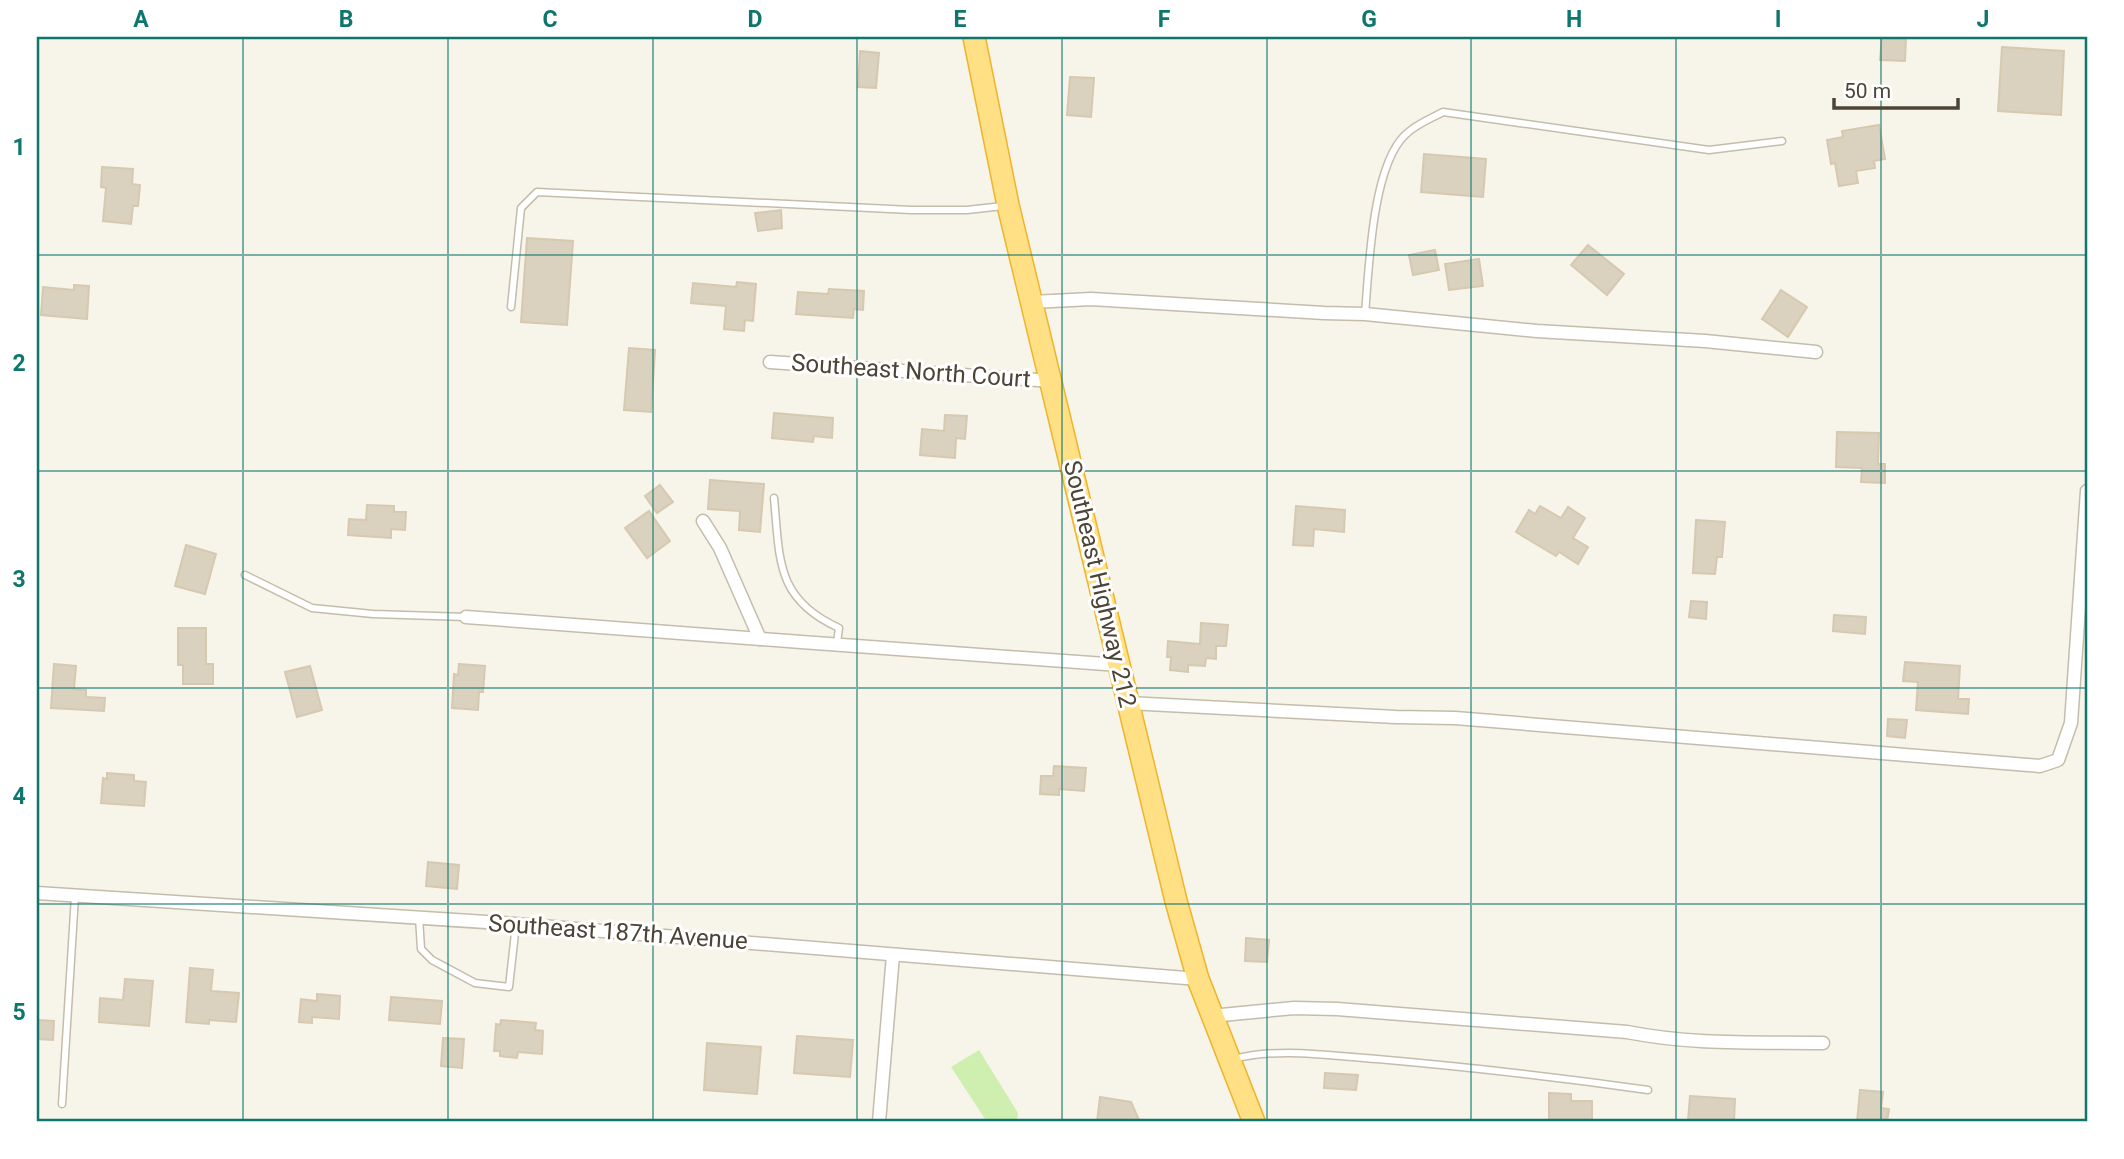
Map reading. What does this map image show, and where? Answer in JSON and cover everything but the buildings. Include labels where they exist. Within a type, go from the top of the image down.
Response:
[{"type":"highway","name":"Southeast Highway 212","points":[[974,37],[1008,205],[1176,901],[1198,979],[1254,1122]]},
{"type":"street","points":[[1032,302],[1091,299],[1365,314],[1537,331],[1705,341],[1815,352]]},
{"type":"street","name":"Southeast North Court","points":[[770,362],[1052,381]]},
{"type":"street","points":[[1128,703],[1455,719],[2040,766],[2058,760],[2071,723],[2087,491]]},
{"type":"street","points":[[703,521],[720,548],[760,639]]},
{"type":"street","points":[[466,617],[1119,665]]},
{"type":"street","name":"Southeast 187th Avenue","points":[[37,893],[516,924],[1198,979]]},
{"type":"street","points":[[879,1122],[892,955]]},
{"type":"street","points":[[1212,1016],[1294,1008],[1337,1009],[1627,1032],[1690,1041],[1823,1043]]},
{"type":"lane","points":[[1365,314],[1372,241],[1385,171],[1404,136],[1443,112],[1709,150],[1782,141]]},
{"type":"lane","points":[[511,307],[521,208],[537,192],[898,210],[967,211],[1008,205]]},
{"type":"lane","points":[[774,498],[781,565],[791,592],[803,607],[839,628],[837,643]]},
{"type":"lane","points":[[245,575],[312,608],[373,614],[466,617]]},
{"type":"lane","points":[[62,1104],[75,894]]},
{"type":"lane","points":[[419,917],[421,948],[432,960],[475,983],[509,986],[516,924]]},
{"type":"lane","points":[[1228,1061],[1253,1054],[1293,1053],[1475,1067],[1648,1090]]},
{"type":"green space","points":[[979,1050],[1018,1113],[1017,1122],[987,1122],[951,1067]]}]
